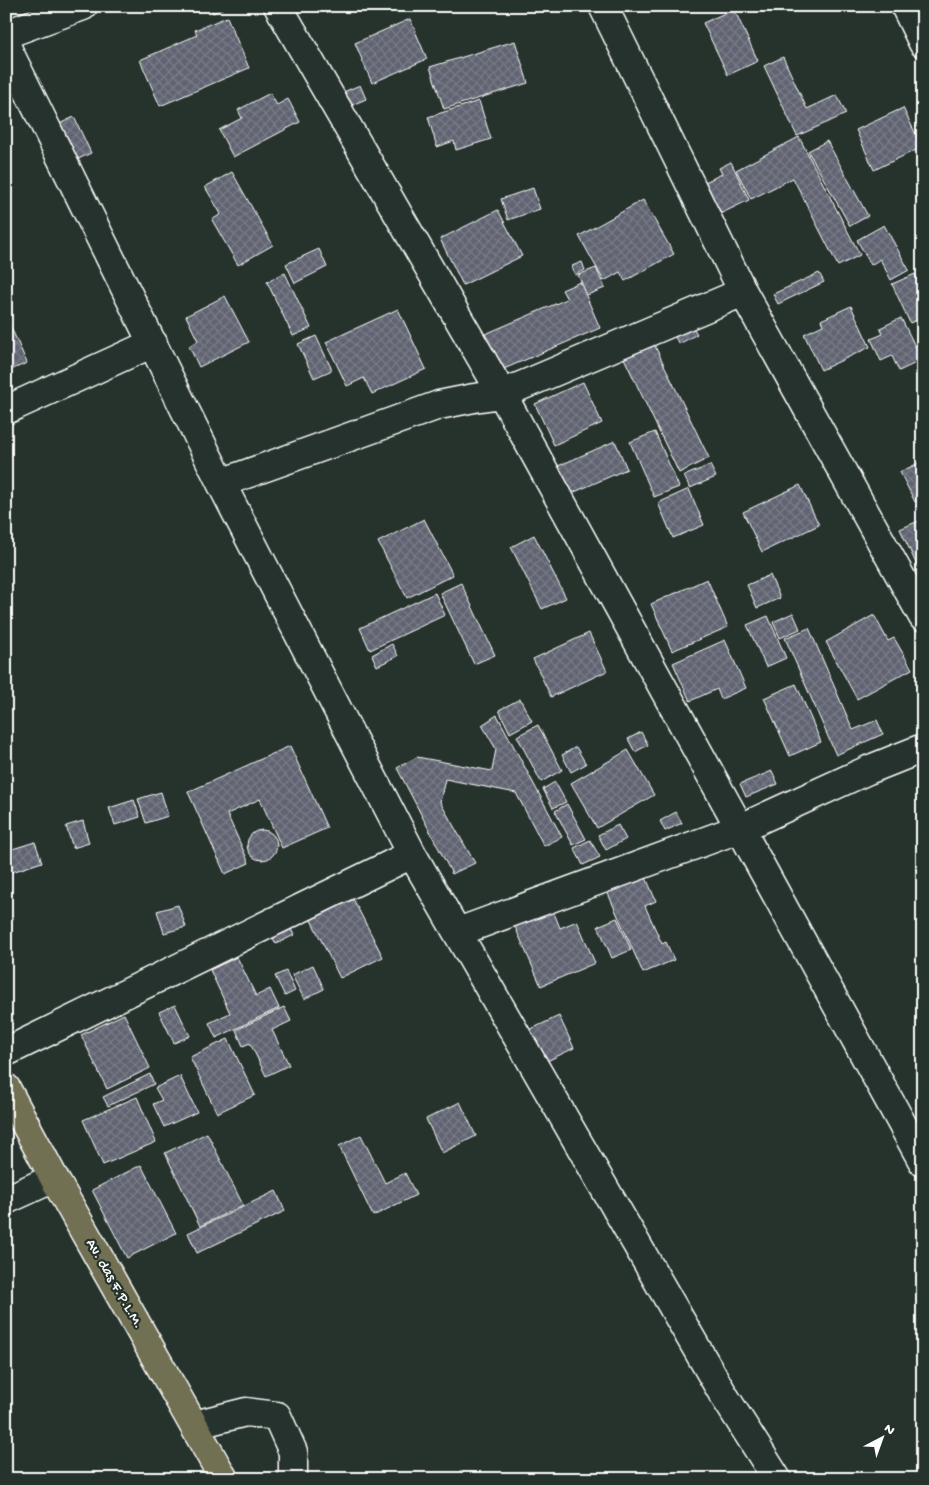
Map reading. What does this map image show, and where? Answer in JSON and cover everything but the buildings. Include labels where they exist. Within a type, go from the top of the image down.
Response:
[{"type":"main road","name":"Av. das F.P.L.M.","points":[[6,1088],[54,1178],[224,1479]]},
{"type":"street","points":[[6,34],[83,6]]},
{"type":"street","points":[[278,6],[502,394],[923,1162]]},
{"type":"street","points":[[603,6],[743,292],[923,617]]},
{"type":"street","points":[[906,6],[923,43]]},
{"type":"street","points":[[6,46],[222,483],[412,854],[703,1359],[777,1479]]},
{"type":"street","points":[[222,483],[438,405],[502,394],[743,292]]},
{"type":"street","points":[[6,410],[153,343]]},
{"type":"street","points":[[458,932],[741,828],[868,770],[923,748]]},
{"type":"street","points":[[6,1052],[412,854]]},
{"type":"street","points":[[6,1200],[54,1178]]},
{"type":"street","points":[[194,1425],[246,1412],[277,1416],[293,1452],[293,1479]]}]
